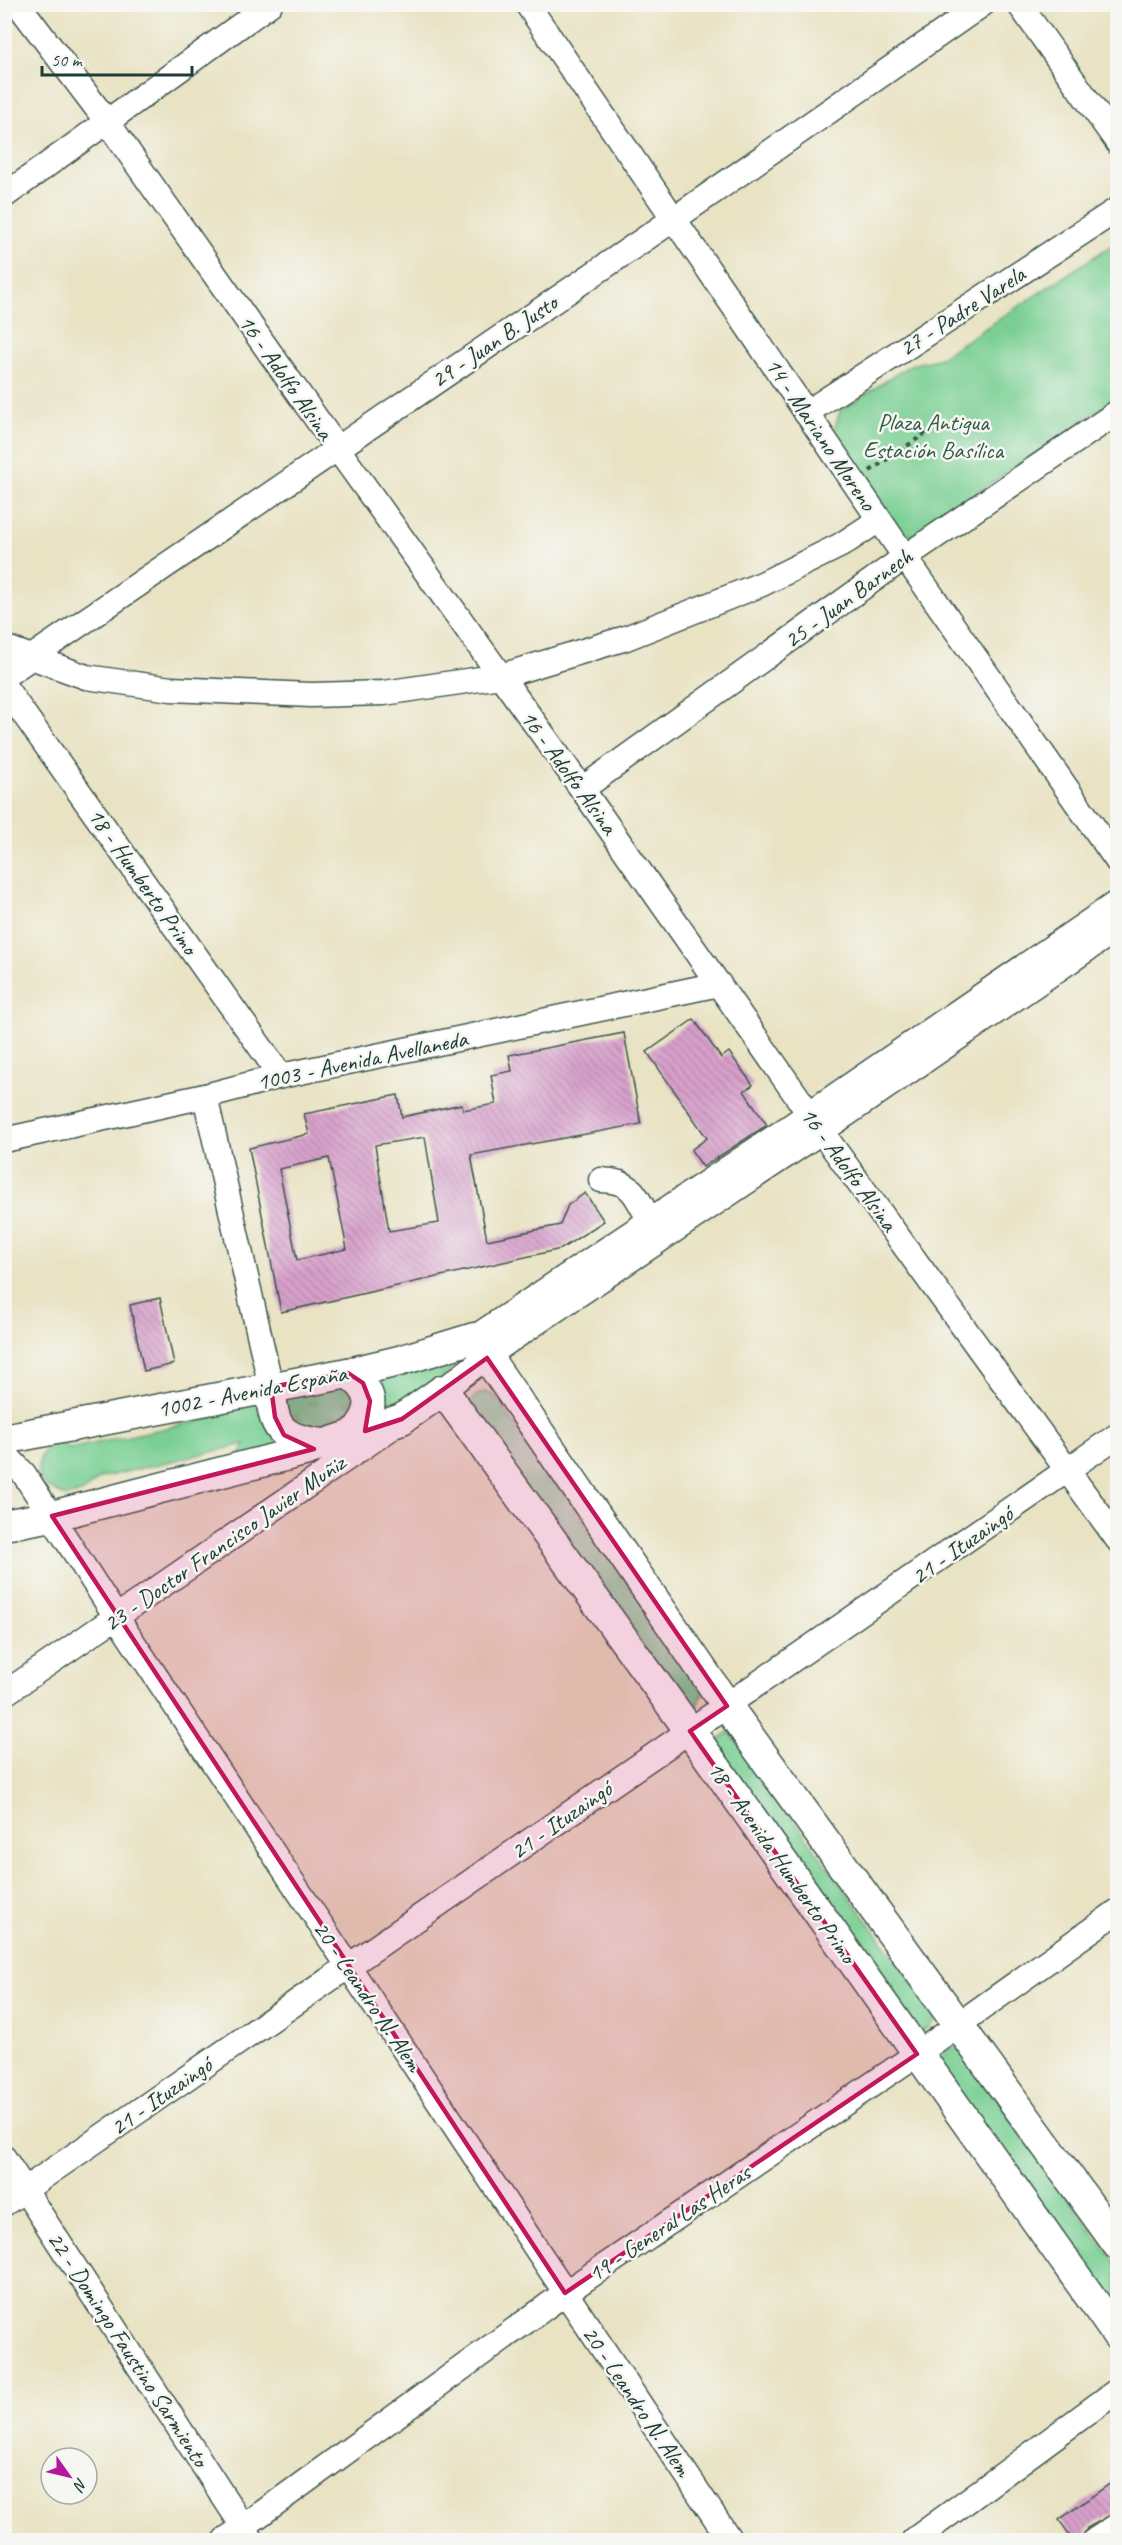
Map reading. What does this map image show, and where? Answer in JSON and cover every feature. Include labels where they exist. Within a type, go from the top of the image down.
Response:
[{"type":"main road","name":"1002 - Avenida España","points":[[4,1439],[348,1373],[399,1361],[481,1348]]},
{"type":"main road","name":"18 - Avenida Humberto Primo","points":[[481,1348],[727,1706],[1118,2245]]},
{"type":"main road","points":[[348,1373],[363,1383],[370,1401],[367,1420],[354,1434]]},
{"type":"main road","points":[[271,1387],[275,1417],[284,1435],[298,1441],[325,1444]]},
{"type":"main road","name":"18 - Avenida Humberto Primo","points":[[443,1390],[690,1731],[1118,2336]]},
{"type":"main road","name":"23 - Doctor Francisco Javier Muñiz","points":[[402,1419],[443,1390]]},
{"type":"main road","points":[[4,1525],[52,1516],[325,1444],[402,1419]]},
{"type":"street","name":"16 - Adolfo Alsina","points":[[18,4],[108,123],[336,448],[582,789],[815,1122],[1118,1540]]},
{"type":"street","points":[[4,196],[270,4]]},
{"type":"street","name":"14 - Mariano Moreno","points":[[527,4],[879,520],[1118,862]]},
{"type":"street","name":"29 - Juan B. Justo","points":[[4,676],[674,219],[982,4]]},
{"type":"street","points":[[1019,4],[1118,143]]},
{"type":"street","name":"27 - Padre Varela","points":[[806,414],[1118,210]]},
{"type":"street","name":"25 - Juan Barnech","points":[[582,789],[905,557],[1118,412]]},
{"type":"street","points":[[4,647],[86,676],[171,689],[290,694],[384,693],[501,676],[626,638],[762,584],[841,545],[879,520]]},
{"type":"street","name":"18 - Humberto Primo","points":[[4,686],[281,1076]]},
{"type":"street","points":[[443,1390],[481,1348],[650,1221],[815,1122],[1118,902]]},
{"type":"street","points":[[481,1348],[815,1122],[1118,928]]},
{"type":"street","name":"1003 - Avenida Avellaneda","points":[[4,1140],[205,1096],[281,1076],[720,984]]},
{"type":"street","points":[[205,1096],[271,1387]]},
{"type":"street","points":[[601,1180],[619,1181],[629,1185],[650,1221]]},
{"type":"street","name":"23 - Doctor Francisco Javier Muñiz","points":[[4,1694],[402,1419]]},
{"type":"street","name":"21 - Ituzaingó","points":[[4,2204],[1118,1435]]},
{"type":"street","name":"20 - Leandro N. Alem","points":[[4,1453],[24,1474],[117,1618],[730,2541]]},
{"type":"street","name":"19 - General Las Heras","points":[[240,2536],[565,2293],[918,2054],[1118,1911]]},
{"type":"street","name":"22 - Domingo Faustino Sarmiento","points":[[4,2158],[240,2536]]},
{"type":"street","points":[[914,2541],[1118,2390]]},
{"type":"street","points":[[1095,2541],[1118,2525]]},
{"type":"path","points":[[854,482],[929,431]]},
{"type":"highlighted area","points":[[487,1358],[727,1706],[690,1731],[917,2054],[565,2293],[52,1516],[314,1449],[284,1435],[275,1417],[271,1387],[348,1373],[363,1383],[370,1401],[365,1431],[402,1419]]},
{"type":"green space","name":"Plaza Antigua Estación Basílica","points":[[1117,242],[1117,397],[916,535],[903,536],[834,430],[840,411],[910,365],[938,359]]},
{"type":"green space","points":[[448,1366],[450,1371],[446,1375],[377,1414],[371,1377]]},
{"type":"green space","points":[[347,1380],[357,1399],[355,1410],[326,1430],[304,1433],[281,1409],[287,1393]]},
{"type":"green space","points":[[484,1392],[492,1393],[701,1684],[704,1692],[698,1706],[690,1710],[468,1410],[475,1396]]},
{"type":"green space","points":[[254,1397],[288,1447],[238,1459],[245,1444],[100,1478],[83,1492],[66,1497],[48,1487],[41,1478],[40,1458],[48,1447],[60,1440],[69,1449],[212,1418],[224,1401]]},
{"type":"green space","points":[[729,1732],[936,2014],[934,2022],[929,2027],[914,2031],[715,1742]]},
{"type":"green space","points":[[953,2047],[961,2048],[1117,2265],[1117,2319],[937,2065],[944,2051]]},
{"type":"building","points":[[694,1019],[721,1058],[729,1052],[753,1085],[744,1091],[767,1125],[703,1167],[691,1150],[707,1138],[647,1052]]},
{"type":"building","points":[[624,1033],[641,1124],[471,1155],[487,1240],[560,1225],[568,1205],[585,1193],[604,1221],[561,1249],[281,1312],[249,1148],[309,1134],[304,1114],[398,1095],[402,1117],[462,1104],[463,1110],[496,1104],[491,1075],[512,1071],[509,1055]],"holes":[[[425,1137],[439,1223],[389,1231],[375,1145]],[[329,1158],[347,1249],[297,1260],[279,1169]]]},
{"type":"building","points":[[160,1298],[174,1364],[144,1371],[130,1305]]},
{"type":"building","points":[[1118,2478],[1118,2511],[1087,2528],[1081,2539],[1074,2541],[1059,2520]]}]
